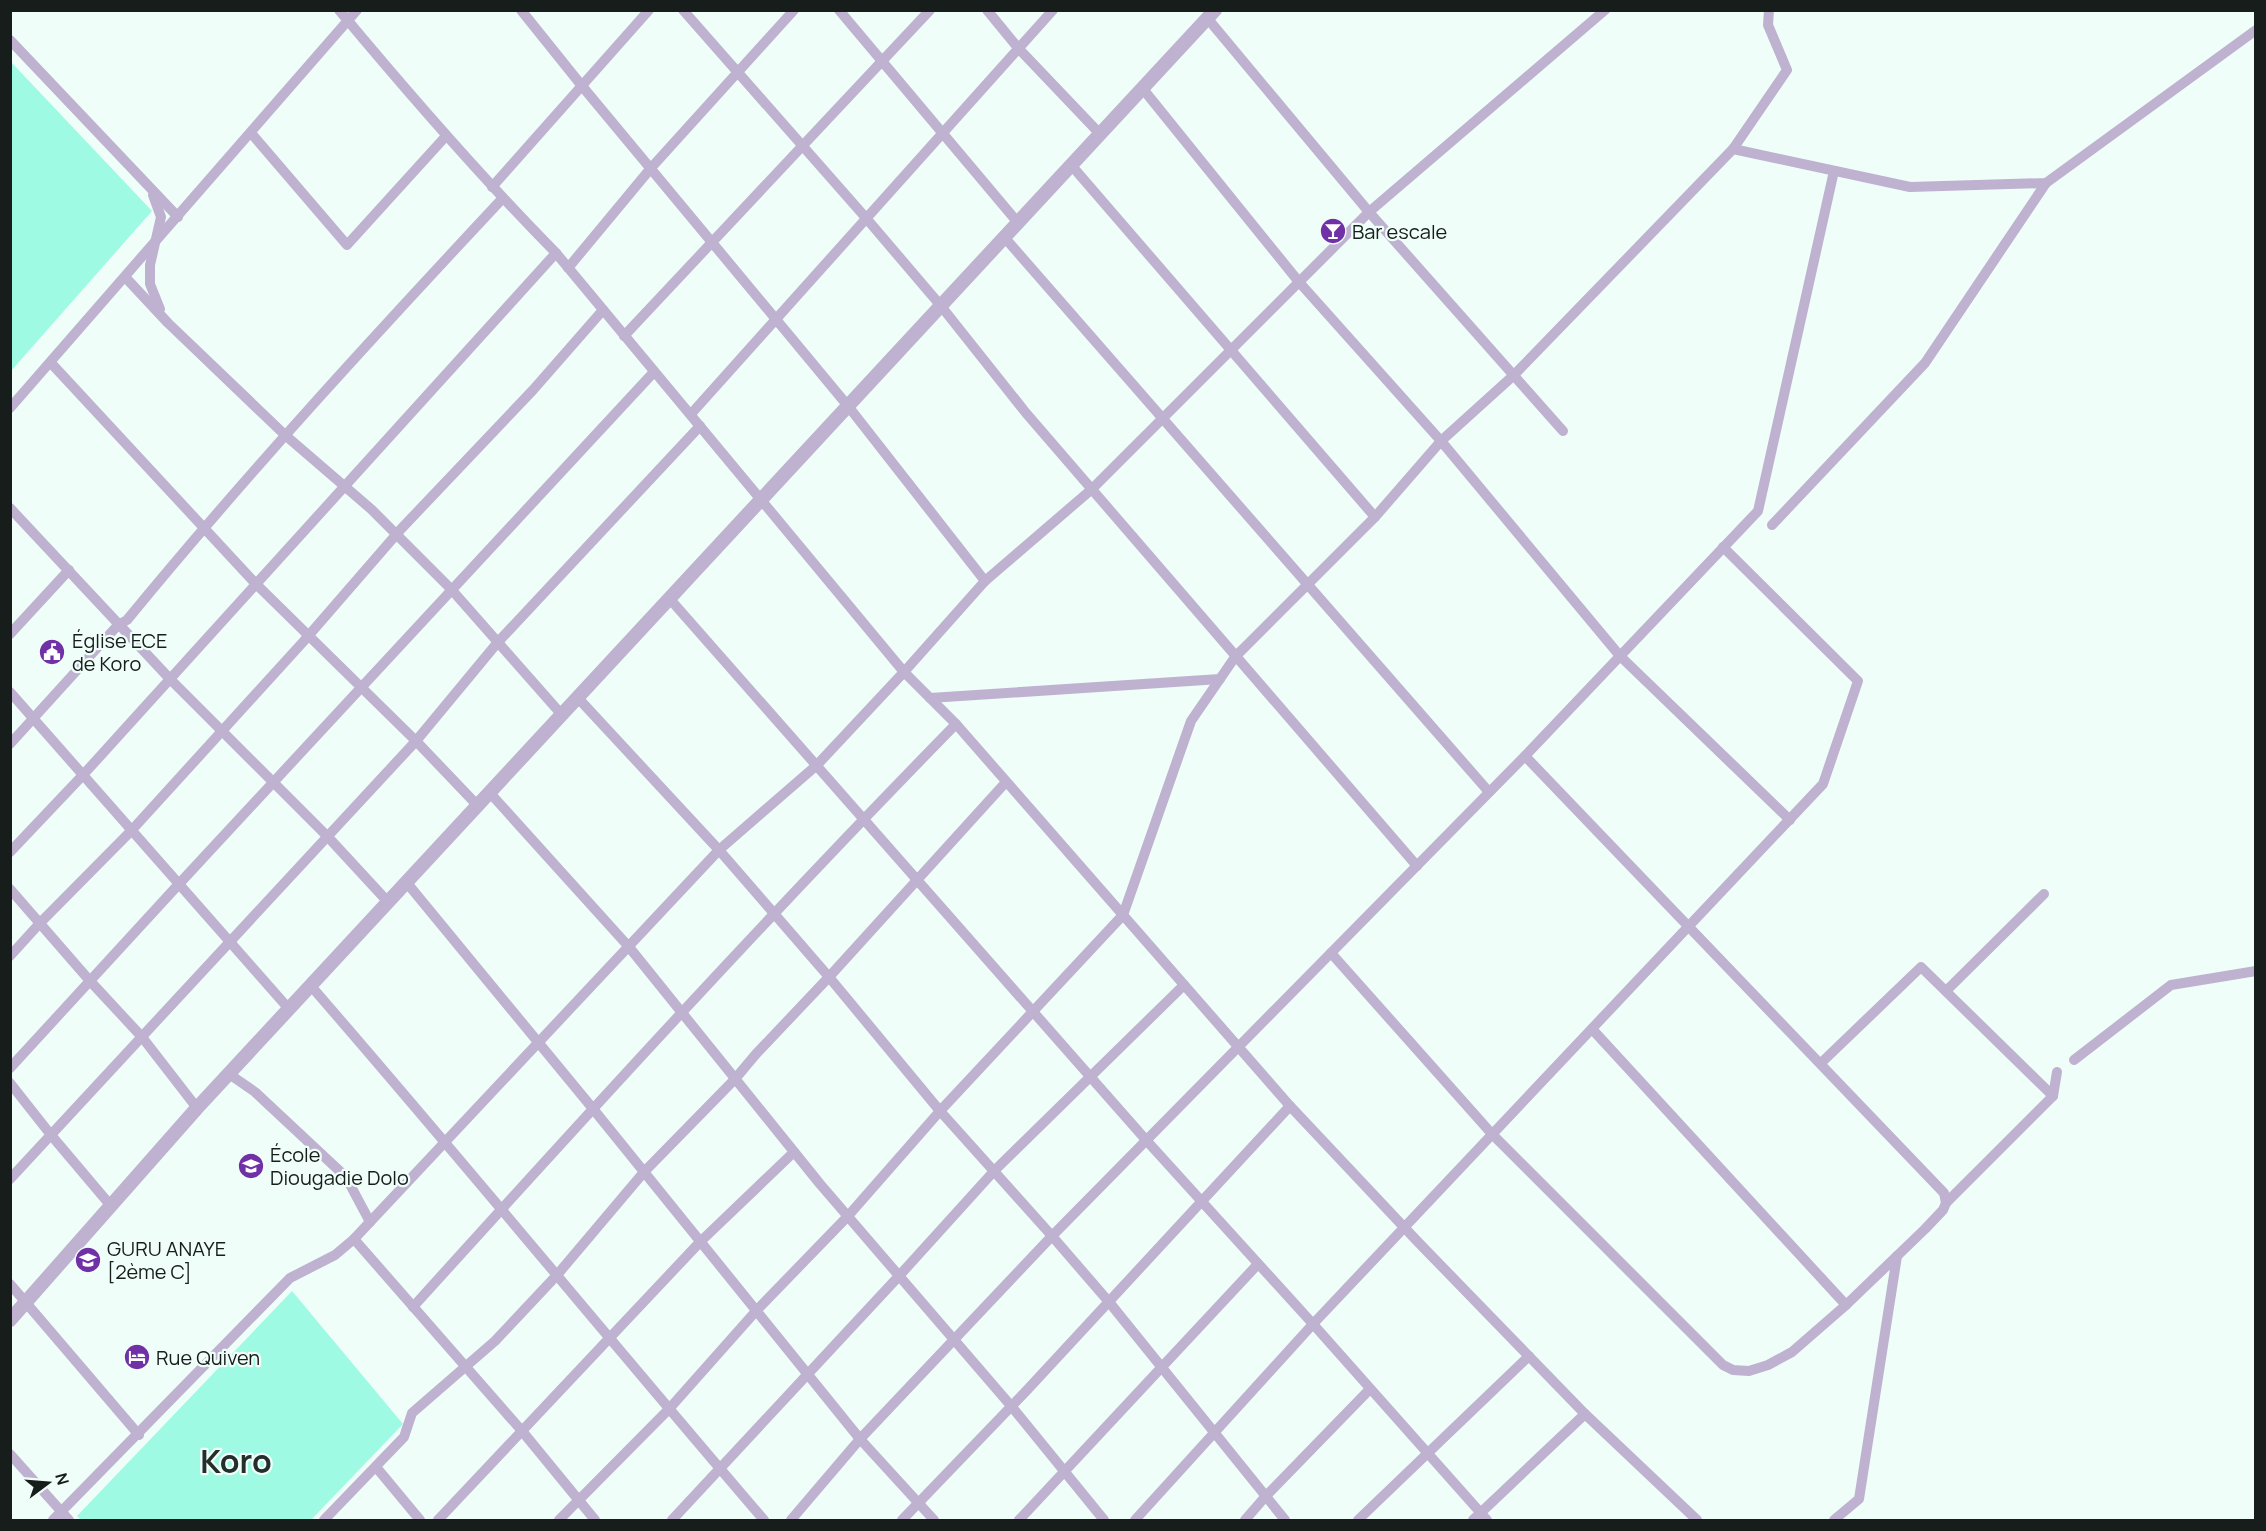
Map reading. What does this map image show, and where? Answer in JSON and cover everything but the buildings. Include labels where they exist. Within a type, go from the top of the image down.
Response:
[{"type":"street","points":[[339,10],[446,136],[568,268],[904,672],[956,724],[1290,1106],[1528,1356],[1697,1521]]},
{"type":"street","points":[[10,408],[126,278],[357,10]]},
{"type":"street","points":[[521,10],[848,406],[985,581]]},
{"type":"street","points":[[492,187],[649,10]]},
{"type":"street","points":[[682,10],[866,218],[941,306],[1026,413],[1417,866]]},
{"type":"street","points":[[568,268],[651,168],[794,10]]},
{"type":"street","points":[[839,10],[1019,224]]},
{"type":"street","points":[[624,336],[930,10]]},
{"type":"street","points":[[987,10],[1019,49],[1101,135]]},
{"type":"street","points":[[691,414],[1053,10]]},
{"type":"street","points":[[53,1521],[65,1516],[139,1435],[291,1278],[335,1255],[354,1239],[719,850],[817,765],[985,581],[1092,489],[1369,212],[1605,10]]},
{"type":"street","points":[[559,1521],[669,1409],[756,1311],[848,1216],[940,1111],[1123,915],[1191,721],[1235,657],[1374,517],[1441,441],[1514,375],[1733,149],[1786,70],[1768,25],[1769,10]]},
{"type":"street","points":[[10,1320],[197,1108],[1212,15],[1369,212],[1563,431]]},
{"type":"street","points":[[1772,525],[1925,363],[2046,183],[2256,30]]},
{"type":"street","points":[[10,40],[178,217]]},
{"type":"street","points":[[1143,89],[1299,282],[1441,441],[1620,656],[1790,820]]},
{"type":"street","points":[[251,133],[347,245],[446,136]]},
{"type":"street","points":[[1733,149],[1910,187],[2046,183]]},
{"type":"street","points":[[1072,166],[1374,517]]},
{"type":"street","points":[[791,1521],[860,1439],[1052,1236],[1525,756],[1758,511],[1834,171]]},
{"type":"street","points":[[149,187],[161,217],[150,265],[150,284],[155,302],[168,323]]},
{"type":"street","points":[[10,744],[118,625],[127,620],[341,371],[502,199]]},
{"type":"street","points":[[1005,238],[1489,792]]},
{"type":"street","points":[[10,852],[170,680],[556,254]]},
{"type":"street","points":[[126,278],[168,323],[285,435],[345,486],[396,534],[451,589],[562,714]]},
{"type":"street","points":[[10,956],[131,831],[309,635],[396,534],[533,390],[603,310]]},
{"type":"street","points":[[51,363],[256,584],[362,687],[478,806]]},
{"type":"street","points":[[10,1068],[653,373]]},
{"type":"street","points":[[10,1179],[416,741],[498,642],[700,426]]},
{"type":"street","points":[[10,508],[170,680],[274,782],[388,902]]},
{"type":"street","points":[[1135,1521],[1313,1324],[1823,784],[1858,681],[1723,548]]},
{"type":"street","points":[[10,634],[69,570]]},
{"type":"street","points":[[669,598],[1090,1077],[1428,1454],[1480,1518],[1585,1414]]},
{"type":"street","points":[[930,698],[1220,679]]},
{"type":"street","points":[[10,692],[289,1009]]},
{"type":"street","points":[[578,698],[719,850],[829,977],[940,1111],[995,1170],[1109,1302],[1284,1521]]},
{"type":"street","points":[[413,1307],[681,1012],[956,724]]},
{"type":"street","points":[[1525,756],[1944,1193],[1946,1203]]},
{"type":"street","points":[[324,1521],[404,1437],[412,1413],[495,1341],[557,1275],[644,1172],[735,1079],[1006,782]]},
{"type":"street","points":[[490,793],[629,947],[794,1152],[1012,1407],[1104,1521]]},
{"type":"street","points":[[407,882],[860,1439],[934,1521]]},
{"type":"street","points":[[10,889],[142,1037],[197,1108]]},
{"type":"street","points":[[1946,991],[2044,894]]},
{"type":"street","points":[[1331,953],[1492,1134],[1723,1365],[1733,1370],[1749,1371],[1768,1365],[1792,1352],[1846,1305],[1937,1216],[1946,1203],[2053,1096],[2058,1072]]},
{"type":"street","points":[[1821,1063],[1921,967],[2053,1096]]},
{"type":"street","points":[[2074,1060],[2172,985],[2256,971]]},
{"type":"street","points":[[672,1521],[995,1170],[1184,985]]},
{"type":"street","points":[[311,986],[446,1141],[764,1521]]},
{"type":"street","points":[[1592,1029],[1846,1305]]},
{"type":"street","points":[[229,1074],[255,1092],[346,1177],[370,1222]]},
{"type":"street","points":[[10,1083],[111,1206]]},
{"type":"street","points":[[902,1521],[1012,1407],[1290,1106]]},
{"type":"street","points":[[438,1521],[700,1242],[794,1152]]},
{"type":"street","points":[[354,1239],[522,1431],[595,1521]]},
{"type":"street","points":[[1834,1521],[1859,1499],[1897,1256]]},
{"type":"street","points":[[1019,1521],[1258,1264]]},
{"type":"street","points":[[10,1284],[139,1435]]},
{"type":"street","points":[[1358,1521],[1528,1356]]},
{"type":"street","points":[[1245,1521],[1265,1497],[1370,1389]]},
{"type":"street","points":[[10,1454],[65,1516]]},
{"type":"street","points":[[376,1467],[420,1521]]},
{"type":"green space","points":[[11,62],[152,211],[11,371]]},
{"type":"green space","points":[[292,1291],[403,1424],[311,1520],[81,1520],[77,1516]]},
{"type":"place","name":"Bar escale","points":[[1333,231]]},
{"type":"place","name":"Église ECE de Koro","points":[[52,652]]},
{"type":"place","name":"École Diougadie Dolo","points":[[251,1166]]},
{"type":"place","name":"GURU ANAYE [2ème C]","points":[[88,1260]]},
{"type":"place","name":"Rue Quiven","points":[[137,1357]]},
{"type":"district","name":"Koro","points":[[236,1461]]}]
